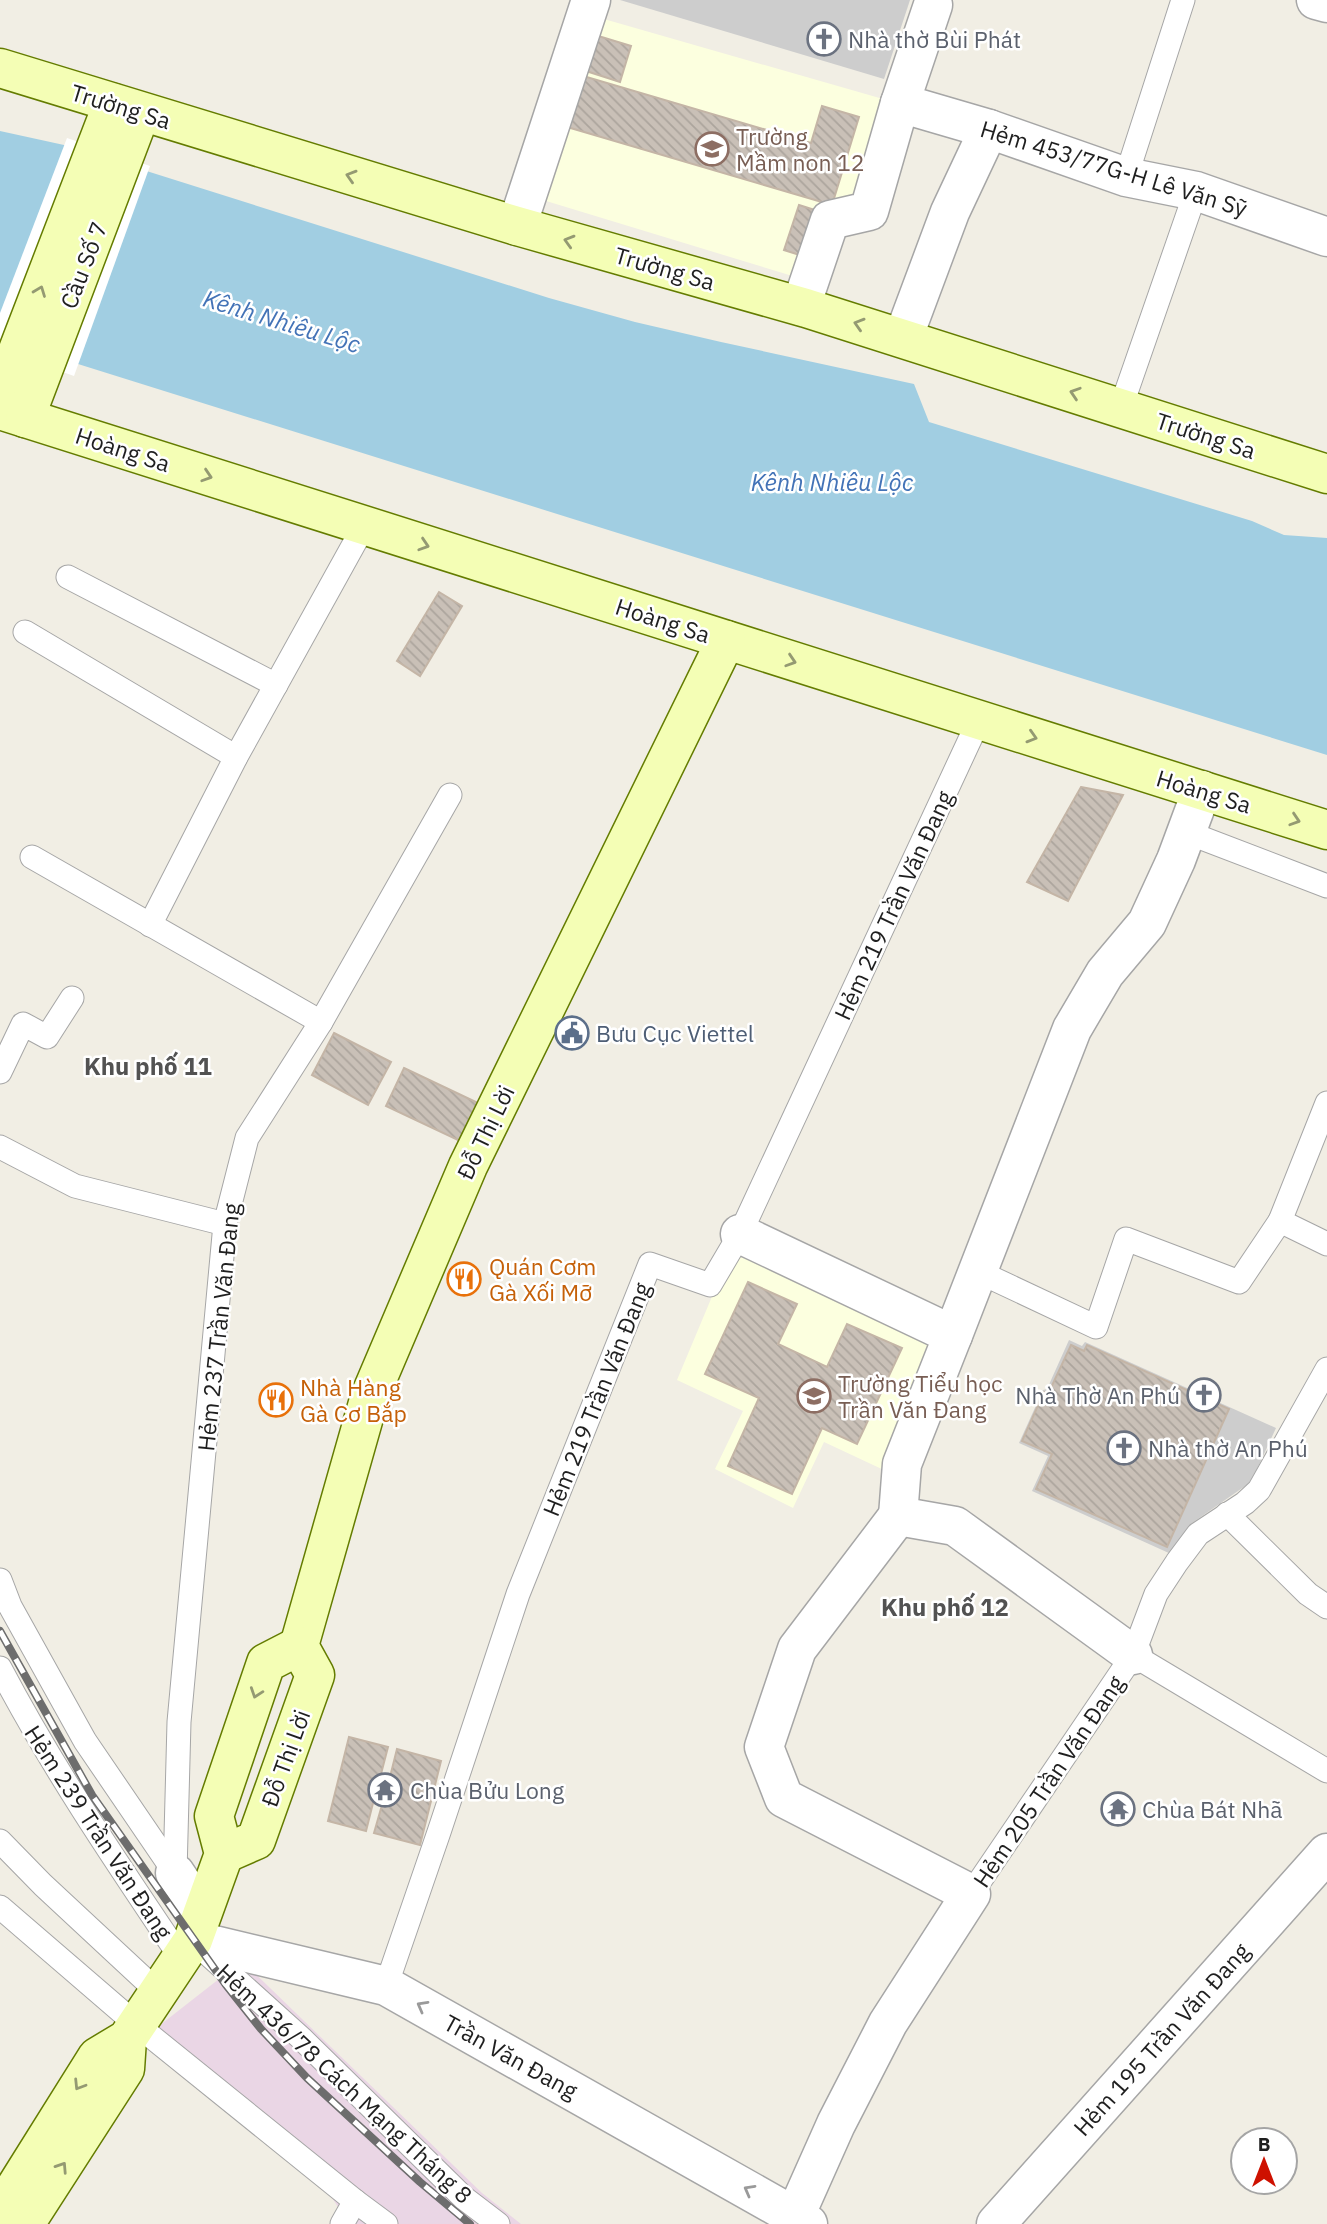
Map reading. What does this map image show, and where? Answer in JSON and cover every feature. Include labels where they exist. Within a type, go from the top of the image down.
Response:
[{"type":"street","points":[[1316,0],[1327,4]]},
{"type":"street","points":[[516,226],[589,1]]},
{"type":"street","points":[[801,306],[830,220],[869,211],[900,103],[933,5]]},
{"type":"street","name":"Trường Sa","points":[[0,68],[516,226],[801,306],[1327,474]]},
{"type":"street","name":"Hẻm 453/77G-H Lê Văn Sỹ","points":[[900,103],[989,129],[1126,177],[1196,191],[1327,237]]},
{"type":"street","name":"Cầu Số 7","points":[[9,408],[31,360],[127,107]]},
{"type":"street","points":[[903,338],[950,212],[989,129]]},
{"type":"street","name":"Hoàng Sa","points":[[9,408],[364,526],[1327,830]]},
{"type":"street","name":"Đỗ Thị Lời","points":[[7,2212],[97,2057],[132,2032],[192,1937],[224,1854],[214,1816],[266,1663],[299,1646],[370,1396],[468,1166],[726,640]]},
{"type":"street","points":[[971,1894],[784,1798],[764,1747],[797,1649],[898,1516],[902,1464],[1072,1029],[1105,973],[1147,923],[1176,860],[1202,790]]},
{"type":"street","points":[[740,1234],[953,1335]]},
{"type":"street","points":[[898,1516],[955,1526],[1133,1655]]},
{"type":"street","name":"Hẻm 195 Trần Văn Ðang","points":[[996,2224],[1327,1853]]},
{"type":"street","name":"Hẻm 239 Trần Văn Đang","points":[[175,1873],[192,1937]]},
{"type":"street","name":"Hẻm 205 Trần Văn Ðang","points":[[802,2220],[836,2124],[888,2023],[971,1894]]},
{"type":"street","name":"Trần Văn Ðang","points":[[192,1937],[386,1986],[802,2220]]},
{"type":"lane","points":[[1126,177],[1182,0]]},
{"type":"lane","points":[[1121,407],[1196,191]]},
{"type":"lane","points":[[150,925],[236,757],[364,526]]},
{"type":"lane","points":[[68,577],[276,685]]},
{"type":"lane","points":[[26,632],[236,757]]},
{"type":"lane","name":"Hẻm 219 Trần Văn Ðang","points":[[386,1986],[518,1594],[650,1264],[710,1285],[740,1234],[979,720]]},
{"type":"lane","name":"Hẻm 237 Trần Văn Đang","points":[[175,1873],[179,1722],[225,1224],[247,1138],[321,1022],[450,795]]},
{"type":"lane","points":[[1186,832],[1327,886]]},
{"type":"lane","points":[[32,857],[321,1022]]},
{"type":"lane","points":[[0,1072],[23,1024],[47,1037],[72,998]]},
{"type":"lane","points":[[977,1271],[1096,1327],[1126,1239],[1239,1282],[1280,1221],[1327,1103]]},
{"type":"lane","points":[[0,1147],[75,1186],[225,1224]]},
{"type":"lane","points":[[1280,1221],[1327,1244]]},
{"type":"lane","name":"Hẻm 205 Trần Văn Ðang","points":[[971,1894],[1133,1655],[1156,1594],[1177,1562],[1198,1534],[1259,1490],[1327,1369]]},
{"type":"lane","points":[[1227,1514],[1308,1594],[1327,1607]]},
{"type":"lane","name":"Hẻm 239 Trần Văn Đang","points":[[0,1580],[10,1606],[85,1741],[175,1873]]},
{"type":"lane","points":[[1133,1655],[1327,1772]]},
{"type":"lane","name":"Hẻm 239 Trần Văn Đang","points":[[0,1668],[29,1725],[98,1834],[192,1937]]},
{"type":"lane","points":[[0,1841],[52,1894],[158,1992]]},
{"type":"lane","points":[[0,1907],[132,2032],[386,2224]]},
{"type":"lane","name":"Hẻm 436/78 Cách Mạng Tháng 8","points":[[192,1937],[302,2038],[464,2198],[498,2224]]},
{"type":"lane","points":[[342,2224],[355,2201]]},
{"type":"shaded area","name":"Nhà thờ Bùi Phát","points":[[620,0],[910,0],[884,79]]},
{"type":"shaded area","name":"Trường Mầm non 12","points":[[590,15],[890,101],[861,201],[809,281],[533,197]]},
{"type":"shaded area","name":"Trường Tiểu học Trần Văn Đang","points":[[729,1256],[782,1264],[941,1342],[886,1471],[824,1442],[793,1508],[715,1469],[743,1411],[677,1380]]},
{"type":"shaded area","name":"Nhà thờ An Phú","points":[[1069,1340],[1082,1346],[1085,1342],[1276,1428],[1251,1482],[1192,1523],[1171,1554],[1032,1491],[1048,1456],[1019,1443]]},
{"type":"shaded area","points":[[242,1961],[482,2193],[521,2224],[349,2224],[296,2142],[155,2029]]},
{"type":"water","name":"Kênh Nhiêu Lộc","points":[[0,131],[64,145],[549,298],[635,322],[914,384],[929,422],[1252,521],[1284,535],[1327,538],[1327,755],[78,364],[0,335]]},
{"type":"pier","points":[[67,138],[150,166],[74,376],[0,350],[0,313]]},
{"type":"building","points":[[595,35],[631,46],[620,82],[583,70]]},
{"type":"building","points":[[573,73],[811,143],[822,106],[859,117],[832,205],[557,124]]},
{"type":"building","points":[[799,205],[824,213],[809,258],[784,250]]},
{"type":"building","points":[[439,592],[462,606],[420,676],[397,661]]},
{"type":"building","points":[[1081,787],[1123,795],[1068,901],[1027,882]]},
{"type":"building","points":[[334,1033],[391,1062],[368,1105],[312,1075]]},
{"type":"building","points":[[404,1068],[478,1103],[460,1141],[386,1106]]},
{"type":"building","name":"Trường Tiểu học Trần Văn Đang","points":[[748,1282],[797,1304],[778,1344],[827,1367],[847,1324],[902,1348],[857,1444],[822,1428],[792,1494],[728,1466],[759,1398],[705,1374]]},
{"type":"building","name":"Nhà thờ An Phú","points":[[1071,1345],[1084,1351],[1087,1345],[1229,1409],[1167,1547],[1036,1489],[1052,1454],[1022,1441],[1044,1392],[1049,1392]]},
{"type":"building","name":"Chùa Bửu Long","points":[[349,1737],[388,1747],[381,1774],[390,1777],[397,1749],[441,1761],[420,1845],[374,1833],[382,1805],[373,1803],[366,1831],[328,1821]]},
{"type":"railway","points":[[0,1631],[92,1795],[226,1985],[261,2029],[307,2078],[470,2224]]},
{"type":"place","name":"Nhà thờ Bùi Phát","points":[[824,39]]},
{"type":"place","name":"Trường Mầm non 12","points":[[712,149]]},
{"type":"place","name":"Bưu Cục Viettel","points":[[572,1033]]},
{"type":"place","name":"Quán Cơm Gà Xối Mỡ","points":[[464,1279]]},
{"type":"place","name":"Nhà Thờ An Phú","points":[[1204,1395]]},
{"type":"place","name":"Trường Tiểu học Trần Văn Đang","points":[[814,1396]]},
{"type":"place","name":"Nhà Hàng Gà Cơ Bắp","points":[[276,1400]]},
{"type":"place","name":"Nhà thờ An Phú","points":[[1124,1448]]},
{"type":"place","name":"Chùa Bửu Long","points":[[385,1790]]},
{"type":"place","name":"Chùa Bát Nhã","points":[[1118,1809]]},
{"type":"district","name":"Khu phố 11","points":[[148,1066]]},
{"type":"district","name":"Khu phố 12","points":[[945,1607]]}]
